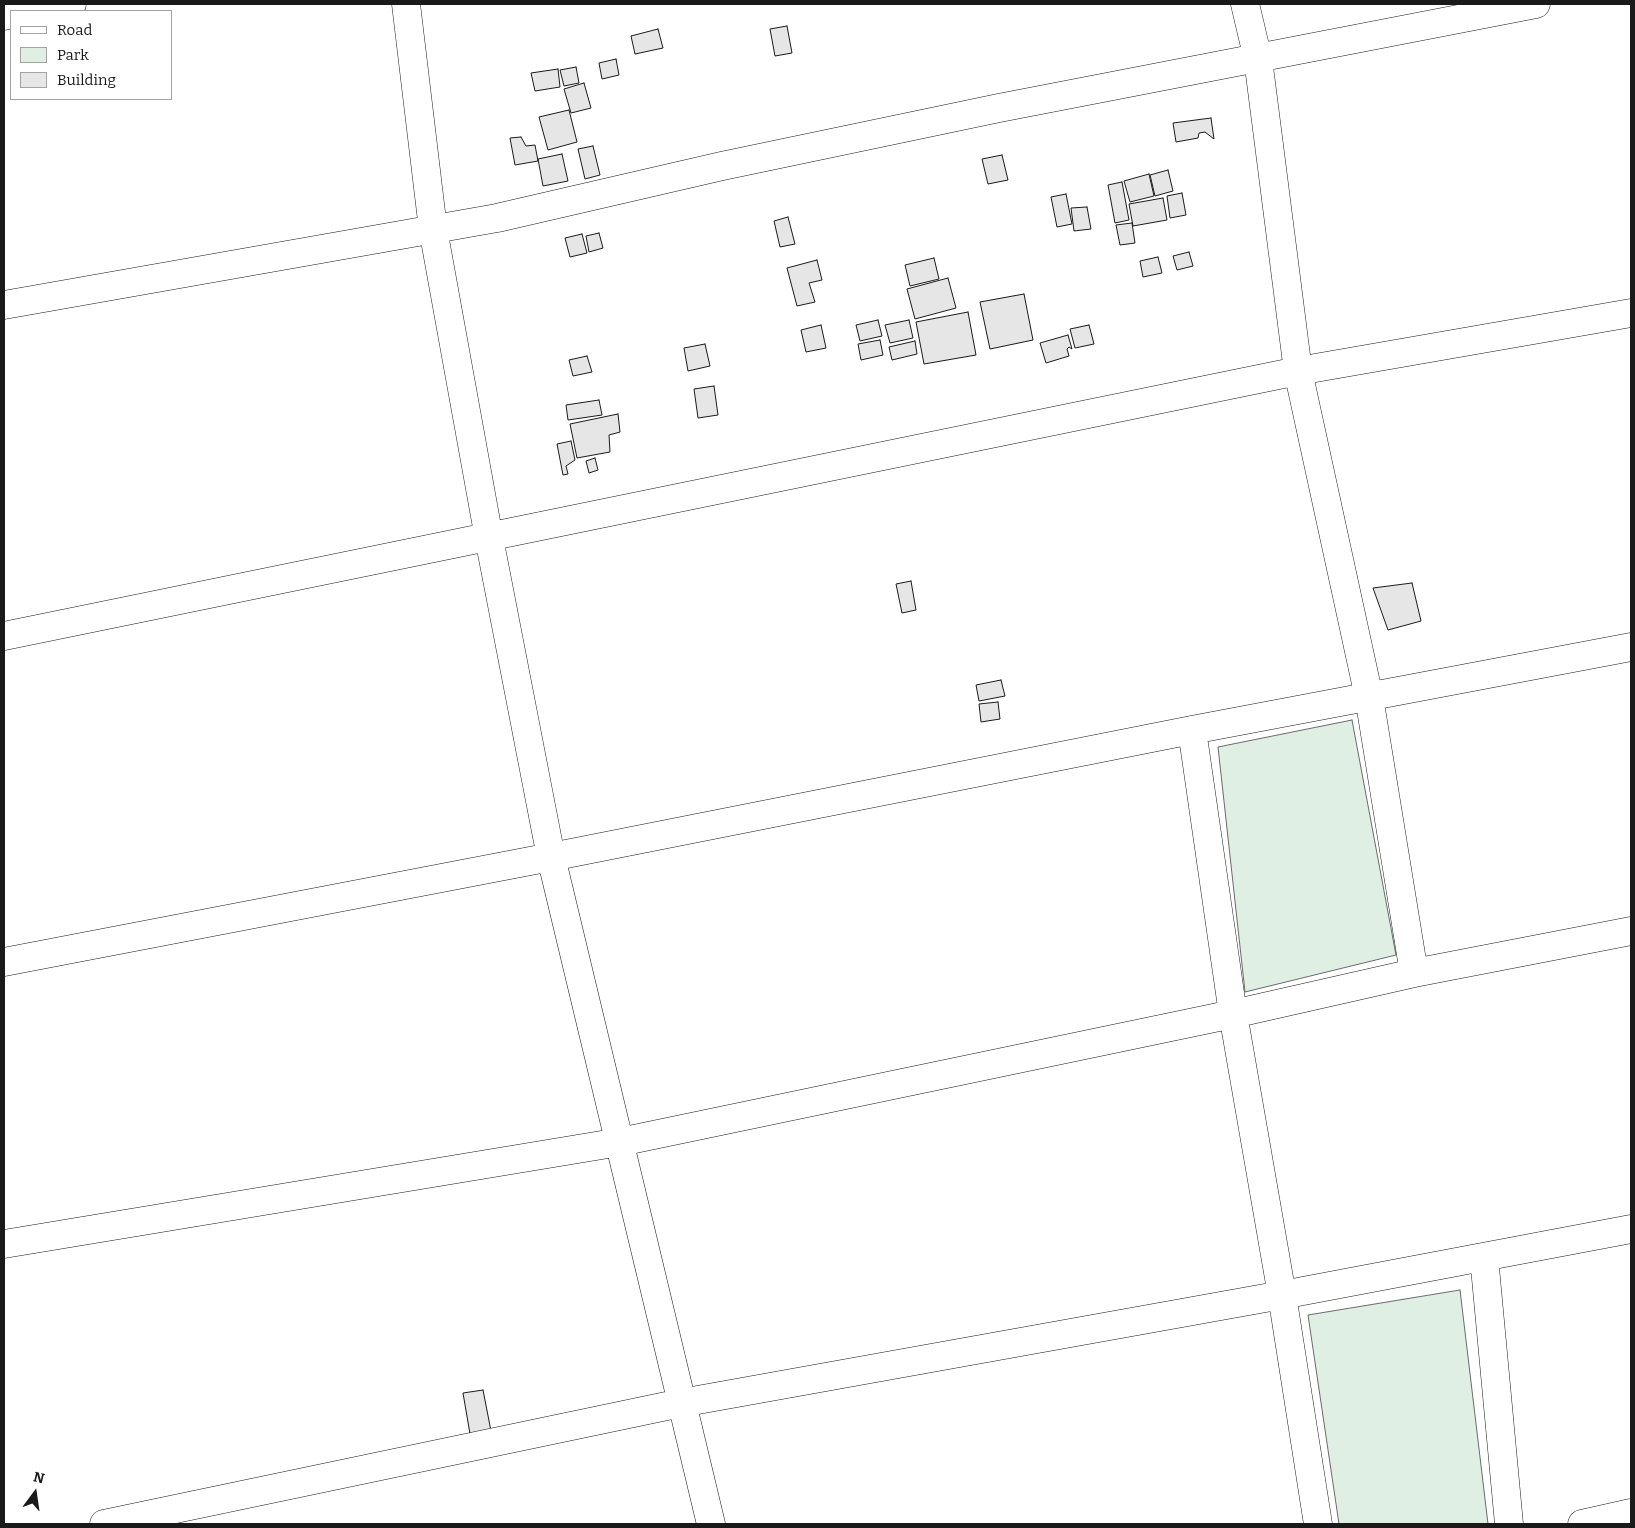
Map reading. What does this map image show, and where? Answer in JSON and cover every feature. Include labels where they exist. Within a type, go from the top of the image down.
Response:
[{"type":"street","points":[[36,10],[72,4]]},
{"type":"street","points":[[406,4],[433,229],[489,538],[551,858],[711,1524]]},
{"type":"street","points":[[1245,4],[1258,59],[1298,372],[1369,697],[1414,972]]},
{"type":"street","points":[[4,304],[497,218],[722,166],[999,108],[1536,4]]},
{"type":"street","points":[[4,636],[1298,372],[1631,313]]},
{"type":"street","points":[[4,962],[551,858],[1192,730],[1631,647]]},
{"type":"street","points":[[1192,730],[1233,1014],[1282,1295],[1318,1524]]},
{"type":"street","points":[[4,1244],[620,1142],[1233,1014],[1414,972],[1631,932]]},
{"type":"street","points":[[104,1524],[681,1403],[1282,1295],[1631,1229]]},
{"type":"street","points":[[1484,1257],[1509,1524]]},
{"type":"street","points":[[1582,1524],[1631,1513]]},
{"type":"green space","points":[[1352,720],[1396,955],[1245,992],[1218,747]]},
{"type":"green space","points":[[1460,1290],[1488,1524],[1339,1524],[1308,1315]]},
{"type":"building","points":[[787,26],[792,53],[775,56],[770,29]]},
{"type":"building","points":[[658,29],[663,48],[635,54],[631,36]]},
{"type":"building","points":[[616,59],[619,75],[602,79],[599,63]]},
{"type":"building","points":[[576,67],[579,83],[564,86],[560,70]]},
{"type":"building","points":[[558,69],[560,87],[535,91],[531,73]]},
{"type":"building","points":[[584,83],[591,108],[571,113],[564,89]]},
{"type":"building","points":[[569,110],[577,142],[548,150],[539,117]]},
{"type":"building","points":[[1211,118],[1214,139],[1205,132],[1199,133],[1198,138],[1176,142],[1173,123]]},
{"type":"building","points":[[521,137],[526,146],[535,145],[538,161],[515,165],[510,138]]},
{"type":"building","points":[[593,146],[600,175],[585,179],[578,149]]},
{"type":"building","points":[[562,154],[568,181],[543,186],[538,159]]},
{"type":"building","points":[[1002,155],[1008,180],[988,184],[982,159]]},
{"type":"building","points":[[1168,170],[1173,191],[1155,196],[1150,175]]},
{"type":"building","points":[[1149,174],[1154,196],[1130,202],[1124,181]]},
{"type":"building","points":[[1122,182],[1129,220],[1115,223],[1108,185]]},
{"type":"building","points":[[1182,193],[1186,215],[1170,218],[1167,196]]},
{"type":"building","points":[[1066,194],[1072,224],[1057,227],[1051,197]]},
{"type":"building","points":[[1163,198],[1167,220],[1133,226],[1129,204]]},
{"type":"building","points":[[1087,207],[1091,229],[1074,231],[1071,208]]},
{"type":"building","points":[[788,217],[795,244],[780,247],[774,221]]},
{"type":"building","points":[[1132,223],[1135,243],[1120,245],[1116,225]]},
{"type":"building","points":[[599,233],[603,248],[589,252],[586,236]]},
{"type":"building","points":[[582,234],[587,253],[570,257],[565,238]]},
{"type":"building","points":[[1189,252],[1193,266],[1177,270],[1173,256]]},
{"type":"building","points":[[1158,257],[1162,273],[1143,277],[1140,261]]},
{"type":"building","points":[[934,258],[939,279],[910,286],[905,265]]},
{"type":"building","points":[[817,260],[822,280],[809,283],[815,302],[797,306],[787,268]]},
{"type":"building","points":[[948,278],[956,308],[915,319],[907,289]]},
{"type":"building","points":[[1024,294],[1033,340],[990,349],[980,302]]},
{"type":"building","points":[[968,312],[976,355],[924,364],[916,322]]},
{"type":"building","points":[[878,320],[882,336],[860,341],[856,325]]},
{"type":"building","points":[[909,320],[913,338],[890,343],[885,325]]},
{"type":"building","points":[[821,325],[826,348],[806,352],[801,330]]},
{"type":"building","points":[[1089,325],[1094,344],[1075,348],[1070,329]]},
{"type":"building","points":[[1068,335],[1072,349],[1069,347],[1067,349],[1069,356],[1046,363],[1040,343]]},
{"type":"building","points":[[880,340],[883,355],[861,360],[858,344]]},
{"type":"building","points":[[915,341],[917,354],[892,360],[889,347]]},
{"type":"building","points":[[705,344],[710,366],[688,371],[684,348]]},
{"type":"building","points":[[587,356],[592,372],[573,376],[569,360]]},
{"type":"building","points":[[714,386],[718,415],[698,418],[694,389]]},
{"type":"building","points":[[599,400],[602,415],[568,420],[566,405]]},
{"type":"building","points":[[618,414],[620,432],[609,435],[610,452],[577,458],[570,424]]},
{"type":"building","points":[[571,441],[575,460],[566,466],[568,474],[563,475],[557,444]]},
{"type":"building","points":[[595,458],[598,470],[589,473],[586,461]]},
{"type":"building","points":[[911,581],[916,610],[902,613],[896,584]]},
{"type":"building","points":[[1412,583],[1421,621],[1388,630],[1373,588]]},
{"type":"building","points":[[1001,680],[1005,696],[979,701],[976,685]]},
{"type":"building","points":[[998,702],[1000,719],[981,722],[979,704]]},
{"type":"building","points":[[483,1390],[491,1431],[470,1434],[463,1393]]}]
